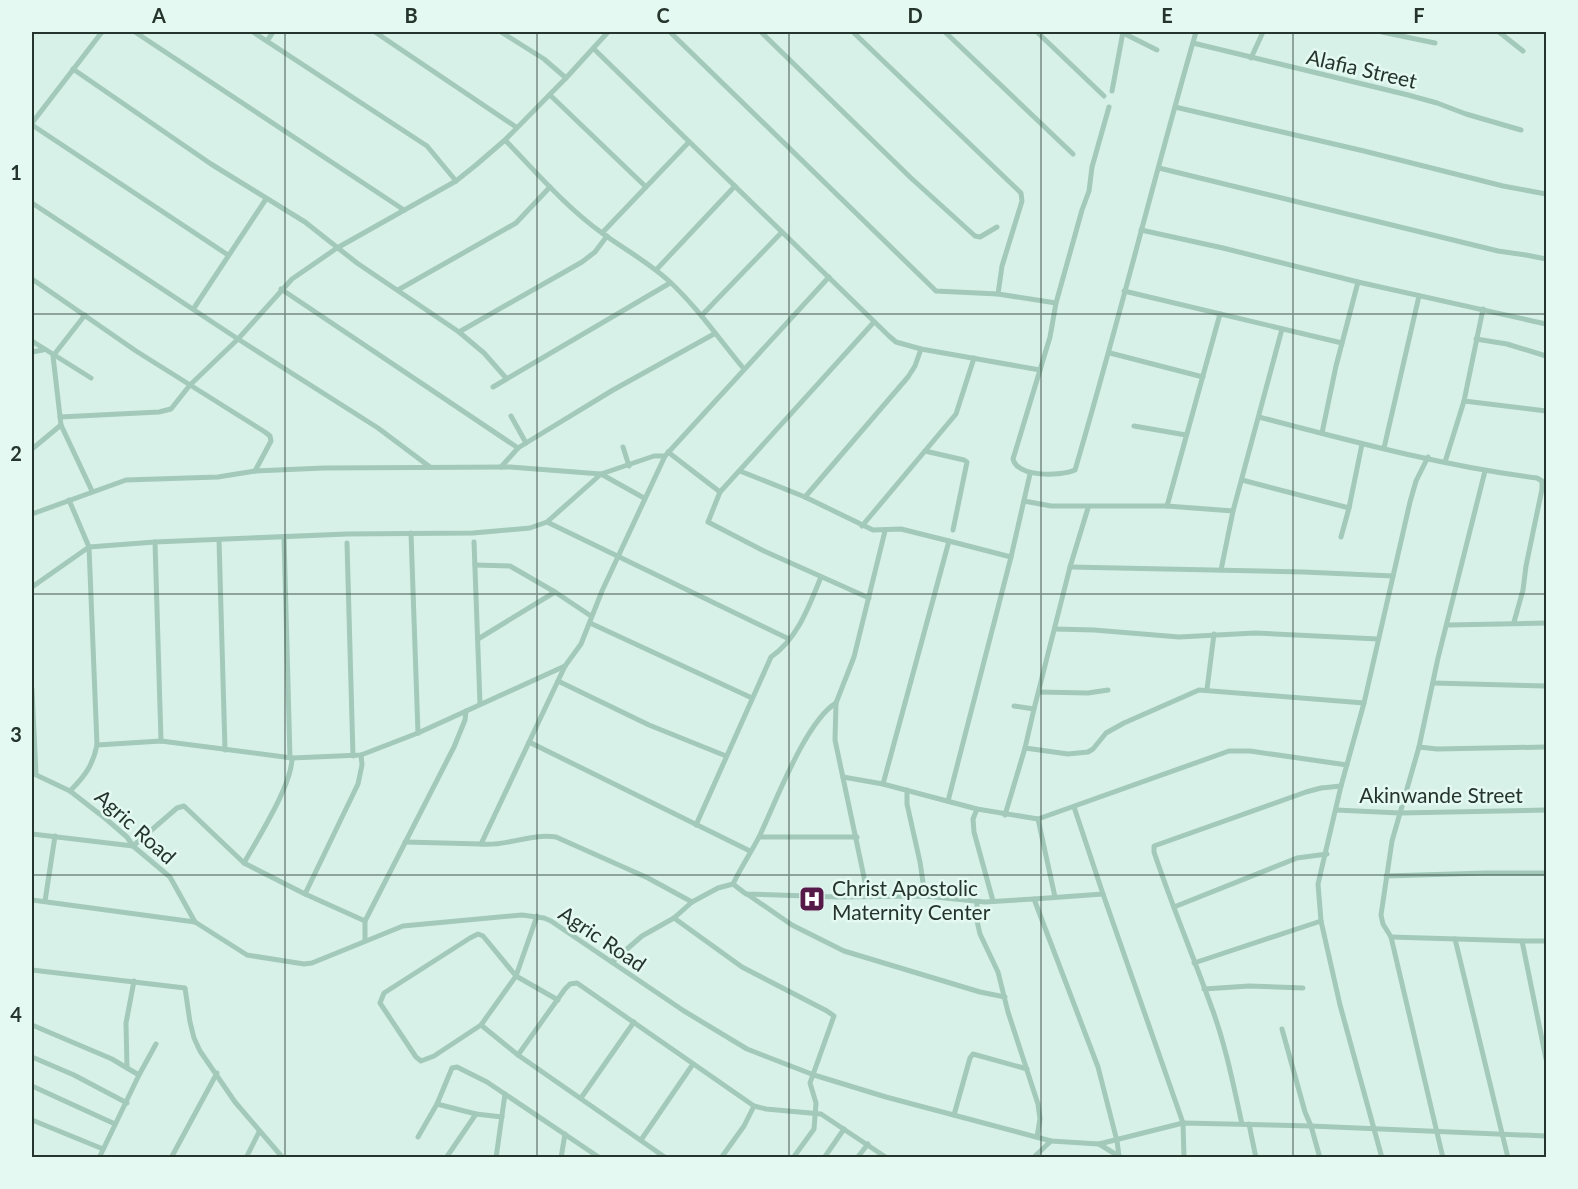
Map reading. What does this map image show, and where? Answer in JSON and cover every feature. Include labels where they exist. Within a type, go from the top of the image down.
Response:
[{"type":"street","points":[[102,32],[32,124],[228,255]]},
{"type":"street","points":[[135,32],[404,210]]},
{"type":"street","points":[[253,32],[428,146],[456,181]]},
{"type":"street","points":[[267,41],[273,32]]},
{"type":"street","points":[[375,32],[516,127]]},
{"type":"street","points":[[501,32],[544,59],[566,78]]},
{"type":"street","points":[[60,417],[164,412],[171,409],[190,385],[238,339],[281,289],[337,248],[456,181],[505,140],[608,32]]},
{"type":"street","points":[[670,32],[936,291],[998,294],[1056,303]]},
{"type":"street","points":[[761,32],[975,236],[980,237],[997,227]]},
{"type":"street","points":[[853,32],[1021,193],[1022,201],[1002,266],[998,294]]},
{"type":"street","points":[[945,32],[1073,154]]},
{"type":"street","points":[[1038,32],[1104,96]]},
{"type":"street","points":[[1112,91],[1122,32],[1157,50]]},
{"type":"street","points":[[1109,107],[1092,167],[1089,191],[1056,303],[1050,337],[1013,459],[1017,467],[1030,474],[1075,470],[1110,353],[1124,291],[1196,32]]},
{"type":"street","points":[[1251,58],[1263,32]]},
{"type":"street","points":[[1382,32],[1435,43]]},
{"type":"street","points":[[1499,32],[1523,51]]},
{"type":"street","name":"Alafia Street","points":[[1193,43],[1408,95],[1521,130]]},
{"type":"street","points":[[594,49],[896,342],[921,349],[1040,370]]},
{"type":"street","points":[[72,69],[305,222],[337,248],[459,332],[484,353],[506,378]]},
{"type":"street","points":[[550,95],[646,187]]},
{"type":"street","points":[[1175,107],[1503,186],[1546,194]]},
{"type":"street","points":[[505,140],[550,187],[605,235],[656,270],[670,283],[702,315],[714,334],[744,369]]},
{"type":"street","points":[[459,332],[582,262],[595,252],[605,235],[646,187],[689,142]]},
{"type":"street","points":[[1159,168],[1498,251],[1546,259]]},
{"type":"street","points":[[656,270],[735,186]]},
{"type":"street","points":[[398,290],[469,252],[516,223],[550,187]]},
{"type":"street","points":[[194,308],[267,199]]},
{"type":"street","points":[[32,203],[378,428],[430,467]]},
{"type":"street","points":[[1141,230],[1546,324]]},
{"type":"street","points":[[702,315],[782,232]]},
{"type":"street","points":[[481,844],[565,666],[581,644],[644,498],[666,454],[829,277]]},
{"type":"street","points":[[32,279],[270,436],[271,441],[255,471]]},
{"type":"street","points":[[1322,433],[1358,282]]},
{"type":"street","points":[[493,387],[670,283]]},
{"type":"street","points":[[281,289],[518,448]]},
{"type":"street","points":[[1124,291],[1342,343]]},
{"type":"street","points":[[1384,448],[1419,296]]},
{"type":"street","points":[[1445,462],[1464,401],[1483,309]]},
{"type":"street","points":[[1167,506],[1220,314]]},
{"type":"street","points":[[85,315],[53,356],[61,425],[92,491]]},
{"type":"street","points":[[869,598],[764,551],[708,522],[720,492],[874,322]]},
{"type":"street","points":[[1221,570],[1233,511],[1282,329]]},
{"type":"street","points":[[501,467],[518,448],[526,443],[613,390],[714,334]]},
{"type":"street","points":[[1476,339],[1507,344],[1546,356]]},
{"type":"street","points":[[32,341],[91,378]]},
{"type":"street","points":[[805,497],[908,377],[921,349]]},
{"type":"street","points":[[32,352],[43,350]]},
{"type":"street","points":[[1110,353],[1203,377]]},
{"type":"street","points":[[862,526],[959,409],[974,358]]},
{"type":"street","points":[[1464,401],[1546,411]]},
{"type":"street","points":[[512,416],[526,443]]},
{"type":"street","points":[[1259,417],[1362,444],[1485,471],[1537,478],[1542,481],[1544,490],[1514,622]]},
{"type":"street","points":[[32,449],[61,425]]},
{"type":"street","points":[[1134,426],[1186,435]]},
{"type":"street","points":[[1341,537],[1362,444]]},
{"type":"street","points":[[623,447],[629,466]]},
{"type":"street","points":[[925,451],[967,462],[953,530]]},
{"type":"street","points":[[32,514],[126,480],[218,477],[255,471],[430,467],[501,467],[601,474],[666,454],[720,492]]},
{"type":"street","points":[[1382,1158],[1340,1005],[1321,921],[1318,884],[1327,854],[1341,786],[1364,703],[1416,481],[1428,457]]},
{"type":"street","points":[[740,471],[805,497],[873,530],[901,530],[1011,557]]},
{"type":"street","points":[[1443,1158],[1391,936],[1383,924],[1381,915],[1395,827],[1419,747],[1485,471]]},
{"type":"street","points":[[601,474],[644,498]]},
{"type":"street","points":[[32,587],[89,547],[155,542],[411,532],[516,531],[547,522],[601,474]]},
{"type":"street","points":[[948,801],[1030,474]]},
{"type":"street","points":[[1242,480],[1348,508]]},
{"type":"street","points":[[69,500],[89,547],[98,745],[90,768],[70,791]]},
{"type":"street","points":[[1024,501],[1052,506],[1088,508],[1167,506],[1233,511]]},
{"type":"street","points":[[1005,815],[1040,692],[1070,567],[1088,508]]},
{"type":"street","points":[[547,522],[789,639]]},
{"type":"street","points":[[868,896],[835,740],[836,703],[854,657],[885,531]]},
{"type":"street","points":[[411,532],[418,734]]},
{"type":"street","points":[[244,863],[272,814],[292,767],[284,537]]},
{"type":"street","points":[[219,540],[225,750]]},
{"type":"street","points":[[883,784],[949,541]]},
{"type":"street","points":[[155,542],[160,741]]},
{"type":"street","points":[[474,542],[480,704]]},
{"type":"street","points":[[347,543],[353,756]]},
{"type":"street","points":[[475,565],[510,566],[555,592],[590,619],[752,698]]},
{"type":"street","points":[[1070,567],[1393,576]]},
{"type":"street","points":[[696,825],[771,657],[781,650],[799,627],[821,577]]},
{"type":"street","points":[[478,639],[555,592]]},
{"type":"street","points":[[1447,625],[1546,623]]},
{"type":"street","points":[[1055,629],[1094,630],[1179,638],[1255,633],[1378,639]]},
{"type":"street","points":[[1206,689],[1214,634]]},
{"type":"street","points":[[98,745],[160,741],[291,758],[361,755],[418,734],[565,666]]},
{"type":"street","points":[[558,681],[649,725],[726,756]]},
{"type":"street","points":[[1433,683],[1546,686]]},
{"type":"street","points":[[32,689],[34,774]]},
{"type":"street","points":[[1025,747],[1068,754],[1088,752],[1106,733],[1124,723],[1188,693],[1206,689],[1364,703]]},
{"type":"street","points":[[1040,692],[1088,693],[1108,690]]},
{"type":"street","points":[[612,962],[642,936],[674,918],[692,902],[718,888],[733,884],[759,837],[772,805],[810,733],[820,716],[836,703]]},
{"type":"street","points":[[1014,706],[1034,709]]},
{"type":"street","points":[[365,940],[365,921],[454,747],[465,720],[466,711]]},
{"type":"street","points":[[529,742],[750,851]]},
{"type":"street","points":[[1419,747],[1437,749],[1546,747]]},
{"type":"street","points":[[843,777],[883,784],[977,809],[1038,819],[1229,752],[1250,751],[1347,765]]},
{"type":"street","points":[[305,894],[358,784],[362,765],[361,755]]},
{"type":"street","name":"Agric Road","points":[[34,774],[70,791],[127,837],[133,846],[170,877],[195,922],[241,953],[304,964],[317,962],[403,926],[522,915],[537,916],[551,921],[667,1000],[737,1044],[814,1075],[1051,1141],[1099,1144]]},
{"type":"street","points":[[1256,1158],[1210,1002],[1203,989],[1154,852],[1154,846],[1306,792],[1341,786]]},
{"type":"street","points":[[907,790],[907,804],[925,896]]},
{"type":"street","points":[[32,834],[133,846],[177,808],[184,806],[244,863],[365,921]]},
{"type":"street","points":[[1074,807],[1183,1123],[1184,1158]]},
{"type":"street","points":[[977,809],[973,819],[974,832],[993,901]]},
{"type":"street","name":"Akinwande Street","points":[[1336,810],[1400,813],[1546,810]]},
{"type":"street","points":[[1038,819],[1054,897]]},
{"type":"street","points":[[45,901],[55,836]]},
{"type":"street","points":[[405,842],[494,845],[529,837],[556,837],[648,878],[692,902]]},
{"type":"street","points":[[759,837],[857,837]]},
{"type":"street","points":[[1174,908],[1297,858],[1327,854]]},
{"type":"street","points":[[1386,876],[1546,873]]},
{"type":"street","points":[[733,884],[792,925],[844,951],[980,992],[1005,997]]},
{"type":"street","points":[[746,894],[837,897],[925,896],[977,902],[1103,894]]},
{"type":"street","points":[[1034,899],[1098,1067],[1120,1157]]},
{"type":"street","points":[[32,900],[195,922]]},
{"type":"street","points":[[977,902],[980,934],[993,957],[1038,1104],[1040,1119],[1037,1137]]},
{"type":"street","points":[[537,916],[516,976],[482,1025],[434,1056],[421,1061],[416,1057],[380,1003],[384,993],[478,934],[483,936],[516,976],[558,1000]]},
{"type":"street","points":[[674,918],[741,967],[834,1016],[810,1083],[816,1103],[814,1130],[793,1158]]},
{"type":"street","points":[[1194,963],[1321,921]]},
{"type":"street","points":[[1391,936],[1546,941]]},
{"type":"street","points":[[1455,939],[1508,1158]]},
{"type":"street","points":[[1522,940],[1546,1059]]},
{"type":"street","points":[[32,970],[185,988],[194,1038],[200,1051],[259,1132],[283,1158]]},
{"type":"street","points":[[127,1068],[126,1023],[134,981]]},
{"type":"street","points":[[518,1055],[570,984],[577,983],[754,1106],[826,1116],[887,1158]]},
{"type":"street","points":[[1203,989],[1249,986],[1303,988]]},
{"type":"street","points":[[581,1098],[634,1022]]},
{"type":"street","points":[[32,1025],[112,1059],[139,1075]]},
{"type":"street","points":[[482,1025],[518,1055],[666,1158]]},
{"type":"street","points":[[1282,1029],[1320,1158]]},
{"type":"street","points":[[99,1158],[156,1044]]},
{"type":"street","points":[[954,1114],[973,1054],[1027,1069]]},
{"type":"street","points":[[32,1057],[74,1075],[127,1103]]},
{"type":"street","points":[[640,1140],[693,1064]]},
{"type":"street","points":[[418,1137],[437,1104],[454,1067],[465,1070],[506,1094],[600,1158]]},
{"type":"street","points":[[171,1158],[217,1074]]},
{"type":"street","points":[[32,1086],[116,1124]]},
{"type":"street","points":[[496,1158],[506,1094]]},
{"type":"street","points":[[437,1104],[476,1114],[502,1117]]},
{"type":"street","points":[[721,1158],[744,1126],[754,1106]]},
{"type":"street","points":[[446,1158],[476,1114]]},
{"type":"street","points":[[32,1120],[51,1130],[103,1149]]},
{"type":"street","points":[[1099,1144],[1183,1123],[1546,1136]]},
{"type":"street","points":[[824,1158],[844,1129]]},
{"type":"street","points":[[246,1158],[259,1132]]},
{"type":"street","points":[[561,1158],[565,1134]]},
{"type":"street","points":[[1033,1158],[1051,1141]]},
{"type":"street","points":[[856,1158],[868,1143]]},
{"type":"street","points":[[1099,1144],[1120,1157]]},
{"type":"place","name":"Christ Apostolic Maternity Center","points":[[812,899]]}]
